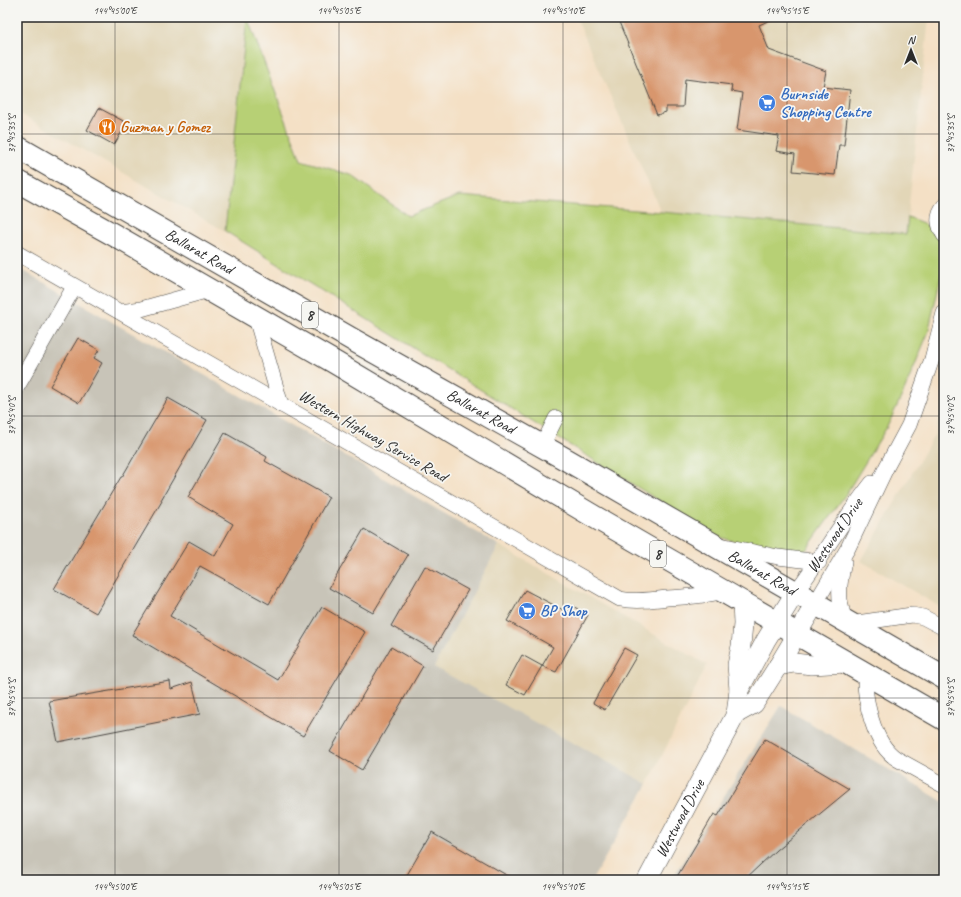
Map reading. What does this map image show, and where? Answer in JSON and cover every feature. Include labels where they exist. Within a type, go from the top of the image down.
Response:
[{"type":"highway","name":"Ballarat Road","points":[[17,147],[542,446],[944,678]]},
{"type":"highway","name":"Ballarat Road","points":[[17,181],[341,366],[586,512],[778,622],[797,635],[944,718]]},
{"type":"main road","name":"Westwood Drive","points":[[647,880],[736,714],[739,690],[766,640],[795,593]]},
{"type":"main road","points":[[739,690],[737,665],[741,646],[743,624],[742,602]]},
{"type":"main road","name":"Westwood Drive","points":[[736,714],[754,704],[815,604]]},
{"type":"main road","points":[[778,666],[794,663],[856,668]]},
{"type":"street","points":[[944,206],[938,220],[944,236]]},
{"type":"street","name":"Western Highway Service Road","points":[[17,253],[620,599],[629,601],[710,595],[723,591]]},
{"type":"street","points":[[17,387],[74,286]]},
{"type":"street","points":[[121,312],[141,309],[209,290]]},
{"type":"street","name":"Westwood Drive","points":[[815,604],[848,548],[887,466],[909,425],[932,359],[944,313]]},
{"type":"street","points":[[256,318],[281,404]]},
{"type":"street","points":[[542,446],[556,418]]},
{"type":"street","name":"Westwood Drive","points":[[795,593],[819,562],[856,504],[887,466]]},
{"type":"street","points":[[711,543],[778,557],[819,562]]},
{"type":"street","points":[[848,548],[842,572],[839,600],[848,622],[912,615],[923,617],[944,628]]},
{"type":"street","points":[[856,668],[878,735],[885,748],[897,759],[944,785]]},
{"type":"shaded area","points":[[17,17],[246,17],[225,231],[17,112]]},
{"type":"shaded area","name":"Burnside Shopping Centre","points":[[576,17],[929,17],[906,234],[661,212]]},
{"type":"shaded area","points":[[17,267],[499,545],[434,667],[648,784],[592,880],[17,880]]},
{"type":"shaded area","points":[[944,398],[944,609],[861,561],[936,432]]},
{"type":"shaded area","points":[[499,545],[707,665],[648,784],[433,667]]},
{"type":"shaded area","points":[[781,706],[944,802],[944,880],[671,880]]},
{"type":"green space","points":[[247,17],[301,160],[351,175],[408,216],[459,196],[906,234],[908,217],[931,228],[941,241],[944,251],[944,263],[928,333],[905,389],[887,427],[846,494],[806,550],[794,554],[773,553],[716,536],[225,231]]},
{"type":"building","points":[[617,17],[777,17],[759,25],[769,50],[826,71],[823,87],[850,90],[844,145],[839,145],[835,175],[793,171],[795,154],[776,151],[779,136],[737,130],[742,93],[731,91],[732,85],[685,79],[683,107],[666,107],[666,112],[657,115]]},
{"type":"building","name":"Guzman y Gomez","points":[[99,108],[127,123],[114,145],[87,130]]},
{"type":"building","points":[[78,338],[99,350],[94,358],[102,363],[79,403],[50,386]]},
{"type":"building","points":[[168,398],[207,420],[161,500],[162,501],[96,613],[54,589]]},
{"type":"building","points":[[225,433],[267,457],[265,461],[329,497],[269,604],[200,566],[170,616],[278,680],[322,607],[365,632],[303,736],[132,635],[189,541],[215,556],[233,524],[188,497]]},
{"type":"building","points":[[364,529],[408,555],[373,613],[329,588]]},
{"type":"building","points":[[425,566],[468,590],[433,650],[391,626]]},
{"type":"building","points":[[525,590],[567,612],[571,605],[588,615],[556,672],[542,666],[553,647],[507,621]]},
{"type":"building","points":[[391,647],[423,666],[362,770],[330,751]]},
{"type":"building","points":[[624,648],[637,655],[605,710],[593,703]]},
{"type":"building","points":[[522,655],[542,666],[525,695],[506,685]]},
{"type":"building","points":[[170,681],[171,689],[192,682],[200,714],[58,742],[49,701]]},
{"type":"building","points":[[765,739],[850,789],[776,850],[744,880],[675,880],[714,814],[718,816]]},
{"type":"building","points":[[432,832],[515,880],[404,880]]},
{"type":"place","name":"Burnside Shopping Centre","points":[[767,103]]},
{"type":"place","name":"Guzman y Gomez","points":[[107,127]]},
{"type":"place","name":"BP Shop","points":[[527,611]]}]
